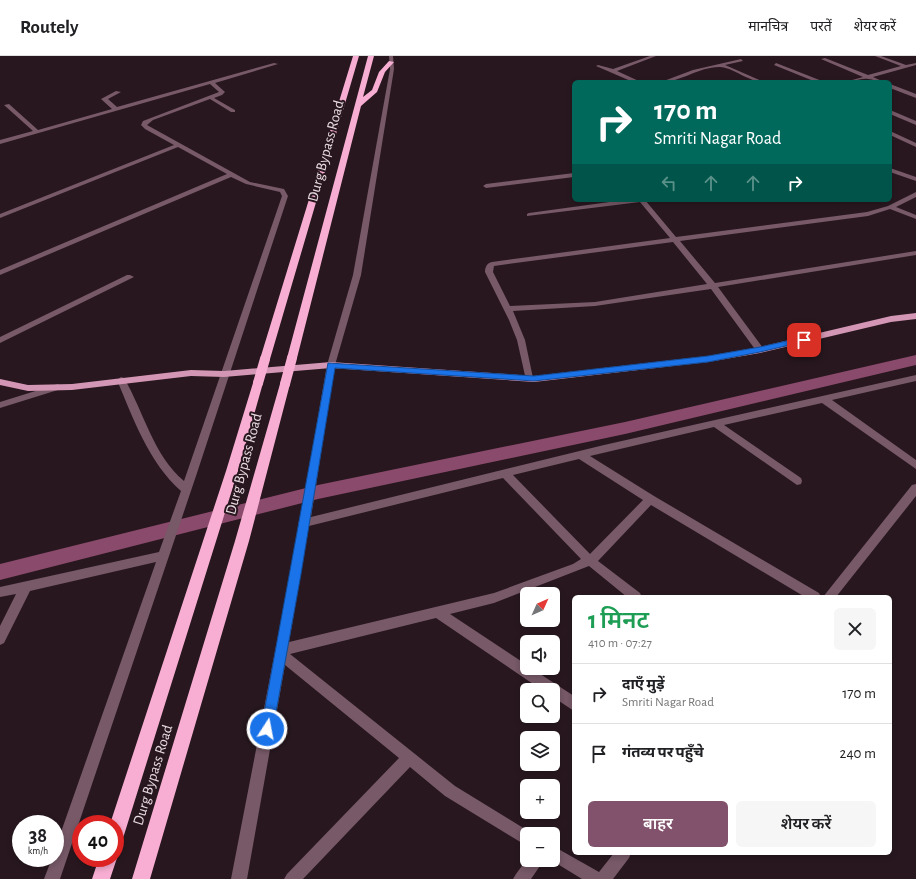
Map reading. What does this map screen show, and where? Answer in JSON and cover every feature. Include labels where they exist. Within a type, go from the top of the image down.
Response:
[{"type":"highway","name":"Durg Bypass Road","points":[[121,815],[226,488],[356,56]]},
{"type":"highway","name":"Durg Bypass Road","points":[[141,879],[260,479],[371,56]]},
{"type":"highway","points":[[358,105],[375,91],[382,72],[391,59]]},
{"type":"highway","points":[[101,879],[105,867]]},
{"type":"main road","points":[[0,382],[28,388],[72,387],[121,380],[192,374],[224,374],[331,365],[529,378],[708,359],[760,350],[891,320],[916,316]]},
{"type":"street","points":[[613,71],[654,56]]},
{"type":"street","points":[[877,56],[916,71]]},
{"type":"street","points":[[239,879],[281,652],[331,365],[357,275],[392,69],[391,59]]},
{"type":"street","points":[[823,59],[876,80]]},
{"type":"street","points":[[670,80],[695,71],[741,60]]},
{"type":"street","points":[[0,142],[276,64]]},
{"type":"street","points":[[776,64],[815,80]]},
{"type":"street","points":[[856,80],[916,64]]},
{"type":"street","points":[[721,65],[753,80]]},
{"type":"street","points":[[598,66],[633,80]]},
{"type":"street","points":[[52,879],[285,196],[282,190],[256,186],[232,174],[144,125],[145,122],[220,94],[222,92],[211,82]]},
{"type":"street","points":[[892,87],[916,96]]},
{"type":"street","points":[[117,110],[104,99],[118,92]]},
{"type":"street","points":[[211,98],[233,111]]},
{"type":"street","points":[[7,105],[37,132]]},
{"type":"street","points":[[892,113],[916,123]]},
{"type":"street","points":[[892,134],[916,145]]},
{"type":"street","points":[[0,216],[179,145]]},
{"type":"street","points":[[892,171],[916,179]]},
{"type":"street","points":[[0,273],[232,174]]},
{"type":"street","points":[[486,186],[572,175]]},
{"type":"street","points":[[529,378],[521,340],[490,272],[489,268],[492,264],[868,214],[890,207],[916,194]]},
{"type":"street","points":[[529,215],[623,202]]},
{"type":"street","points":[[644,202],[676,239],[760,350]]},
{"type":"street","points":[[890,207],[916,217]]},
{"type":"street","points":[[508,309],[595,304],[916,253]]},
{"type":"street","points":[[0,340],[130,277]]},
{"type":"street","points":[[304,523],[581,455],[916,378]]},
{"type":"street","points":[[121,380],[139,420],[163,466],[173,478],[186,489]]},
{"type":"street","points":[[0,405],[58,387]]},
{"type":"street","points":[[824,399],[916,465]]},
{"type":"street","points":[[716,424],[797,481]]},
{"type":"street","points":[[581,455],[650,499],[813,595]]},
{"type":"street","points":[[505,474],[589,560],[633,595]]},
{"type":"street","points":[[831,595],[916,488]]},
{"type":"street","points":[[281,652],[494,598],[577,567],[589,560],[610,543],[650,499]]},
{"type":"street","points":[[0,592],[163,556]]},
{"type":"street","points":[[0,639],[26,586]]},
{"type":"street","points":[[437,612],[572,703]]},
{"type":"street","points":[[281,652],[450,791],[520,834]]},
{"type":"street","points":[[292,879],[409,758]]},
{"type":"street","points":[[604,879],[622,855]]},
{"type":"street","points":[[560,857],[596,879]]},
{"type":"street","points":[[521,879],[530,867]]},
{"type":"waterway","points":[[0,572],[318,492],[625,428],[916,360]]},
{"type":"route","points":[[267,729],[296,574],[331,365],[534,379],[708,359],[760,350],[804,340]]}]
